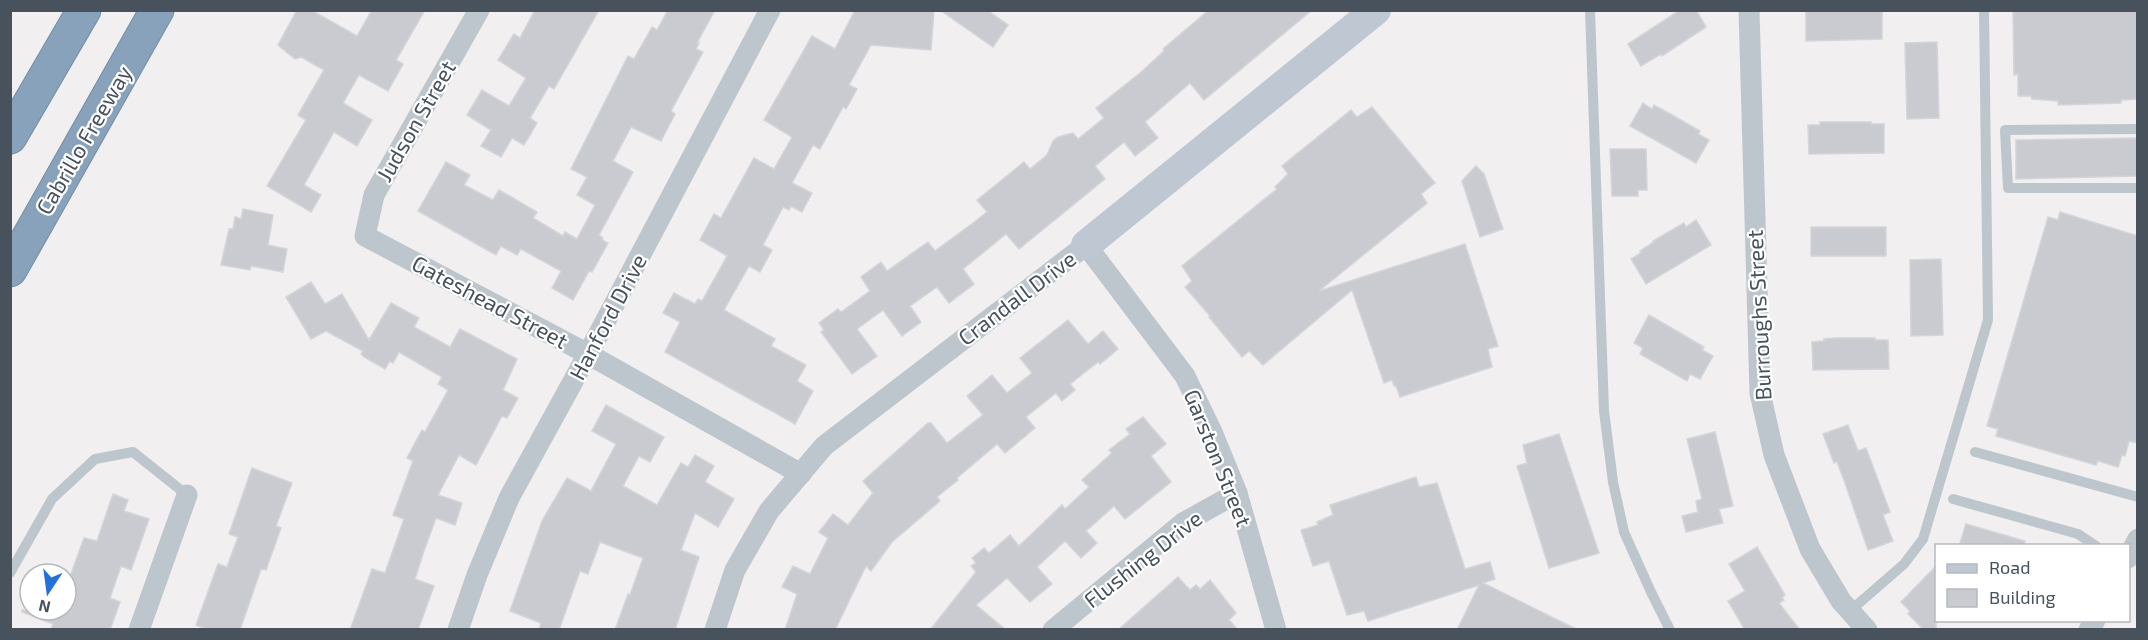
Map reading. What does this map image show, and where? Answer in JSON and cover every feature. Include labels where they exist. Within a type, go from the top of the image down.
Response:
[{"type":"highway","points":[[10,137],[84,10]]},
{"type":"highway","name":"Cabrillo Freeway","points":[[10,270],[158,10]]},
{"type":"street","name":"Judson Street","points":[[366,236],[374,195],[479,10]]},
{"type":"street","name":"Hanford Drive","points":[[458,630],[477,575],[509,498],[770,10]]},
{"type":"street","name":"Crandall Drive","points":[[715,630],[735,570],[769,511],[824,446],[1086,245],[1376,10]]},
{"type":"street","name":"Burroughs Street","points":[[1749,10],[1760,393],[1774,454],[1810,549],[1841,601],[1867,630]]},
{"type":"street","name":"Gateshead Street","points":[[366,236],[588,354],[801,474]]},
{"type":"street","name":"Garston Street","points":[[1086,245],[1185,376],[1212,432],[1237,493],[1276,630]]},
{"type":"street","name":"Flushing Drive","points":[[1053,630],[1183,523],[1237,493]]},
{"type":"street","points":[[139,630],[187,495]]},
{"type":"street","points":[[2130,554],[2138,539]]},
{"type":"lane","points":[[1590,10],[1605,422],[1613,482],[1624,532],[1670,630]]},
{"type":"lane","points":[[1850,611],[1904,564],[1923,539],[1988,320],[1984,10]]},
{"type":"lane","points":[[2138,129],[2004,130],[2008,188],[2138,188]]},
{"type":"lane","points":[[10,573],[52,499],[95,459],[133,452],[187,495]]},
{"type":"lane","points":[[1975,452],[2138,497]]},
{"type":"lane","points":[[1953,499],[2078,534],[2093,544]]},
{"type":"building","points":[[297,10],[311,10],[357,36],[372,10],[425,10],[396,60],[403,64],[388,91],[359,75],[343,103],[372,120],[357,146],[334,132],[304,185],[321,195],[311,212],[267,186],[306,120],[298,115],[324,70],[301,57],[295,59],[278,45]]},
{"type":"building","points":[[535,10],[599,10],[554,89],[549,86],[530,118],[537,123],[524,145],[512,138],[501,157],[481,146],[491,130],[467,115],[482,90],[509,106],[526,78],[498,60],[514,34],[520,38]]},
{"type":"building","points":[[668,10],[715,10],[697,43],[699,43],[696,49],[703,52],[671,111],[675,114],[661,141],[631,127],[613,161],[633,172],[599,235],[608,243],[573,300],[552,288],[561,271],[521,249],[517,255],[501,246],[496,255],[418,211],[446,162],[470,175],[464,185],[493,200],[499,190],[537,212],[533,218],[563,236],[565,232],[577,239],[595,205],[577,195],[587,177],[571,169],[628,56],[634,59],[652,27],[657,30]]},
{"type":"building","points":[[855,10],[934,10],[931,50],[871,45],[849,85],[857,89],[846,109],[843,107],[820,149],[813,145],[792,183],[812,193],[802,212],[791,206],[789,210],[783,207],[763,245],[772,250],[760,272],[749,266],[724,310],[775,339],[771,346],[806,365],[797,381],[813,391],[795,424],[665,352],[680,322],[663,313],[674,293],[695,304],[698,299],[702,301],[727,256],[700,240],[714,214],[721,218],[754,158],[774,169],[792,137],[764,120],[812,36],[835,49]]},
{"type":"building","points":[[940,10],[987,10],[1008,25],[993,47]]},
{"type":"building","points":[[1209,10],[1312,10],[1204,100],[1190,83],[1145,122],[1158,138],[1135,156],[1124,142],[1095,166],[1105,179],[1019,249],[1006,234],[963,269],[974,284],[949,303],[937,287],[910,306],[921,322],[902,336],[883,310],[857,329],[877,356],[852,374],[821,332],[824,330],[819,323],[838,309],[841,312],[870,291],[861,277],[881,262],[887,271],[928,242],[935,251],[973,223],[987,212],[977,200],[1024,162],[1030,169],[1047,155],[1053,141],[1058,137],[1073,133],[1078,139],[1104,118],[1096,108],[1140,73],[1164,51],[1163,49]]},
{"type":"building","points":[[1680,10],[1696,10],[1706,27],[1662,56],[1661,54],[1641,66],[1628,44]]},
{"type":"building","points":[[1882,10],[1882,39],[1806,41],[1806,11]]},
{"type":"building","points":[[2013,10],[2138,10],[2138,99],[2121,100],[2121,103],[2058,105],[2058,101],[2018,96],[2018,74],[2014,75]]},
{"type":"building","points":[[1937,42],[1939,118],[1907,119],[1905,43]]},
{"type":"building","points":[[1643,103],[1652,109],[1654,105],[1672,115],[1700,131],[1698,134],[1709,140],[1696,163],[1630,126]]},
{"type":"building","points":[[1372,107],[1435,183],[1421,194],[1427,203],[1319,291],[1465,244],[1498,346],[1488,349],[1492,367],[1400,397],[1392,380],[1384,383],[1352,290],[1263,365],[1249,351],[1242,357],[1209,317],[1185,287],[1192,281],[1182,266],[1277,189],[1275,187],[1288,174],[1282,166],[1351,110],[1357,117]]},
{"type":"building","points":[[1820,122],[1884,124],[1884,153],[1809,154],[1808,125],[1820,125]]},
{"type":"building","points":[[2138,138],[2138,176],[2016,179],[2016,140]]},
{"type":"building","points":[[1610,149],[1646,149],[1647,190],[1638,190],[1638,196],[1612,196]]},
{"type":"building","points":[[1476,166],[1484,174],[1503,229],[1480,237],[1462,181]]},
{"type":"building","points":[[243,209],[273,215],[268,245],[287,249],[283,272],[251,266],[250,270],[221,265],[229,229],[233,229],[235,217],[241,219]]},
{"type":"building","points":[[2060,212],[2138,236],[2138,443],[2129,441],[2125,456],[2122,455],[2118,467],[2098,461],[2096,465],[1996,436],[1998,429],[1987,426],[2048,217],[2058,220]]},
{"type":"building","points":[[1696,220],[1711,245],[1646,284],[1631,259],[1653,241],[1684,223],[1686,227]]},
{"type":"building","points":[[1811,227],[1886,227],[1886,256],[1811,256]]},
{"type":"building","points":[[1941,259],[1943,335],[1911,336],[1910,260]]},
{"type":"building","points":[[311,282],[325,304],[342,294],[369,340],[391,303],[419,318],[414,327],[450,347],[460,329],[517,359],[503,390],[518,398],[507,418],[502,416],[476,465],[459,455],[438,495],[462,503],[455,525],[436,518],[423,554],[415,579],[434,586],[418,630],[350,630],[372,569],[385,573],[404,519],[393,515],[413,461],[407,458],[422,430],[425,432],[448,390],[438,384],[442,377],[399,352],[393,363],[390,361],[385,369],[364,357],[361,354],[363,351],[326,331],[311,339],[286,297]]},
{"type":"building","points":[[1649,315],[1704,347],[1702,350],[1713,356],[1700,379],[1690,374],[1687,381],[1640,354],[1643,348],[1634,343]]},
{"type":"building","points":[[1068,320],[1088,344],[1103,331],[1118,349],[1070,384],[1075,390],[1062,401],[1056,393],[1026,417],[1035,428],[1005,453],[997,444],[937,497],[940,501],[892,542],[871,571],[866,566],[835,630],[785,630],[797,594],[782,587],[793,566],[810,574],[828,538],[819,532],[833,514],[848,525],[873,493],[863,481],[928,423],[931,423],[947,443],[983,415],[967,396],[992,375],[1007,393],[1032,373],[1020,358]]},
{"type":"building","points":[[1836,338],[1888,340],[1889,369],[1813,370],[1812,342]]},
{"type":"building","points":[[606,405],[664,437],[650,462],[639,456],[623,486],[657,505],[681,463],[688,467],[695,455],[714,466],[705,482],[734,499],[718,527],[695,513],[681,550],[699,557],[675,630],[615,630],[643,558],[600,542],[588,574],[580,571],[559,630],[539,630],[541,623],[510,611],[542,521],[567,478],[591,491],[616,444],[592,431]]},
{"type":"building","points":[[1143,417],[1166,444],[1151,456],[1171,482],[1125,519],[1114,506],[1086,531],[1097,543],[1081,558],[1065,541],[1037,567],[1052,584],[1030,602],[1007,578],[976,605],[1006,630],[930,630],[976,572],[971,566],[976,563],[972,558],[984,548],[989,553],[1010,535],[1019,546],[1062,505],[1065,509],[1089,487],[1082,480],[1112,453],[1109,450],[1130,434],[1126,429]]},
{"type":"building","points":[[1848,425],[1858,451],[1866,448],[1890,512],[1883,515],[1893,541],[1868,550],[1837,462],[1834,463],[1823,434]]},
{"type":"building","points":[[1715,432],[1733,506],[1719,509],[1723,523],[1686,532],[1682,516],[1698,512],[1696,501],[1702,499],[1687,439]]},
{"type":"building","points":[[1559,434],[1599,553],[1549,568],[1517,466],[1527,463],[1523,445]]},
{"type":"building","points":[[252,468],[292,483],[276,526],[281,528],[266,570],[261,569],[240,630],[209,630],[196,625],[218,564],[227,567],[238,537],[229,534]]},
{"type":"building","points":[[1416,477],[1419,487],[1437,483],[1465,569],[1490,562],[1495,579],[1483,583],[1578,630],[1457,630],[1479,585],[1368,621],[1364,611],[1347,615],[1329,561],[1313,566],[1301,530],[1318,525],[1317,522],[1333,515],[1330,505]]},
{"type":"building","points":[[113,494],[128,500],[124,511],[149,519],[131,570],[121,566],[110,598],[120,602],[110,630],[51,630],[53,624],[48,622],[78,622],[78,562],[75,562],[84,538],[97,541]]},
{"type":"building","points":[[1966,524],[2025,541],[2024,544],[1960,544]]},
{"type":"building","points":[[1757,547],[1785,595],[1782,598],[1784,600],[1779,603],[1800,630],[1745,630],[1728,601],[1745,591],[1729,564]]},
{"type":"building","points":[[1935,567],[1936,630],[1924,630],[1908,614],[1910,611],[1901,602]]},
{"type":"building","points":[[1178,577],[1190,590],[1196,585],[1200,589],[1210,580],[1236,613],[1229,620],[1238,630],[1118,630]]}]
